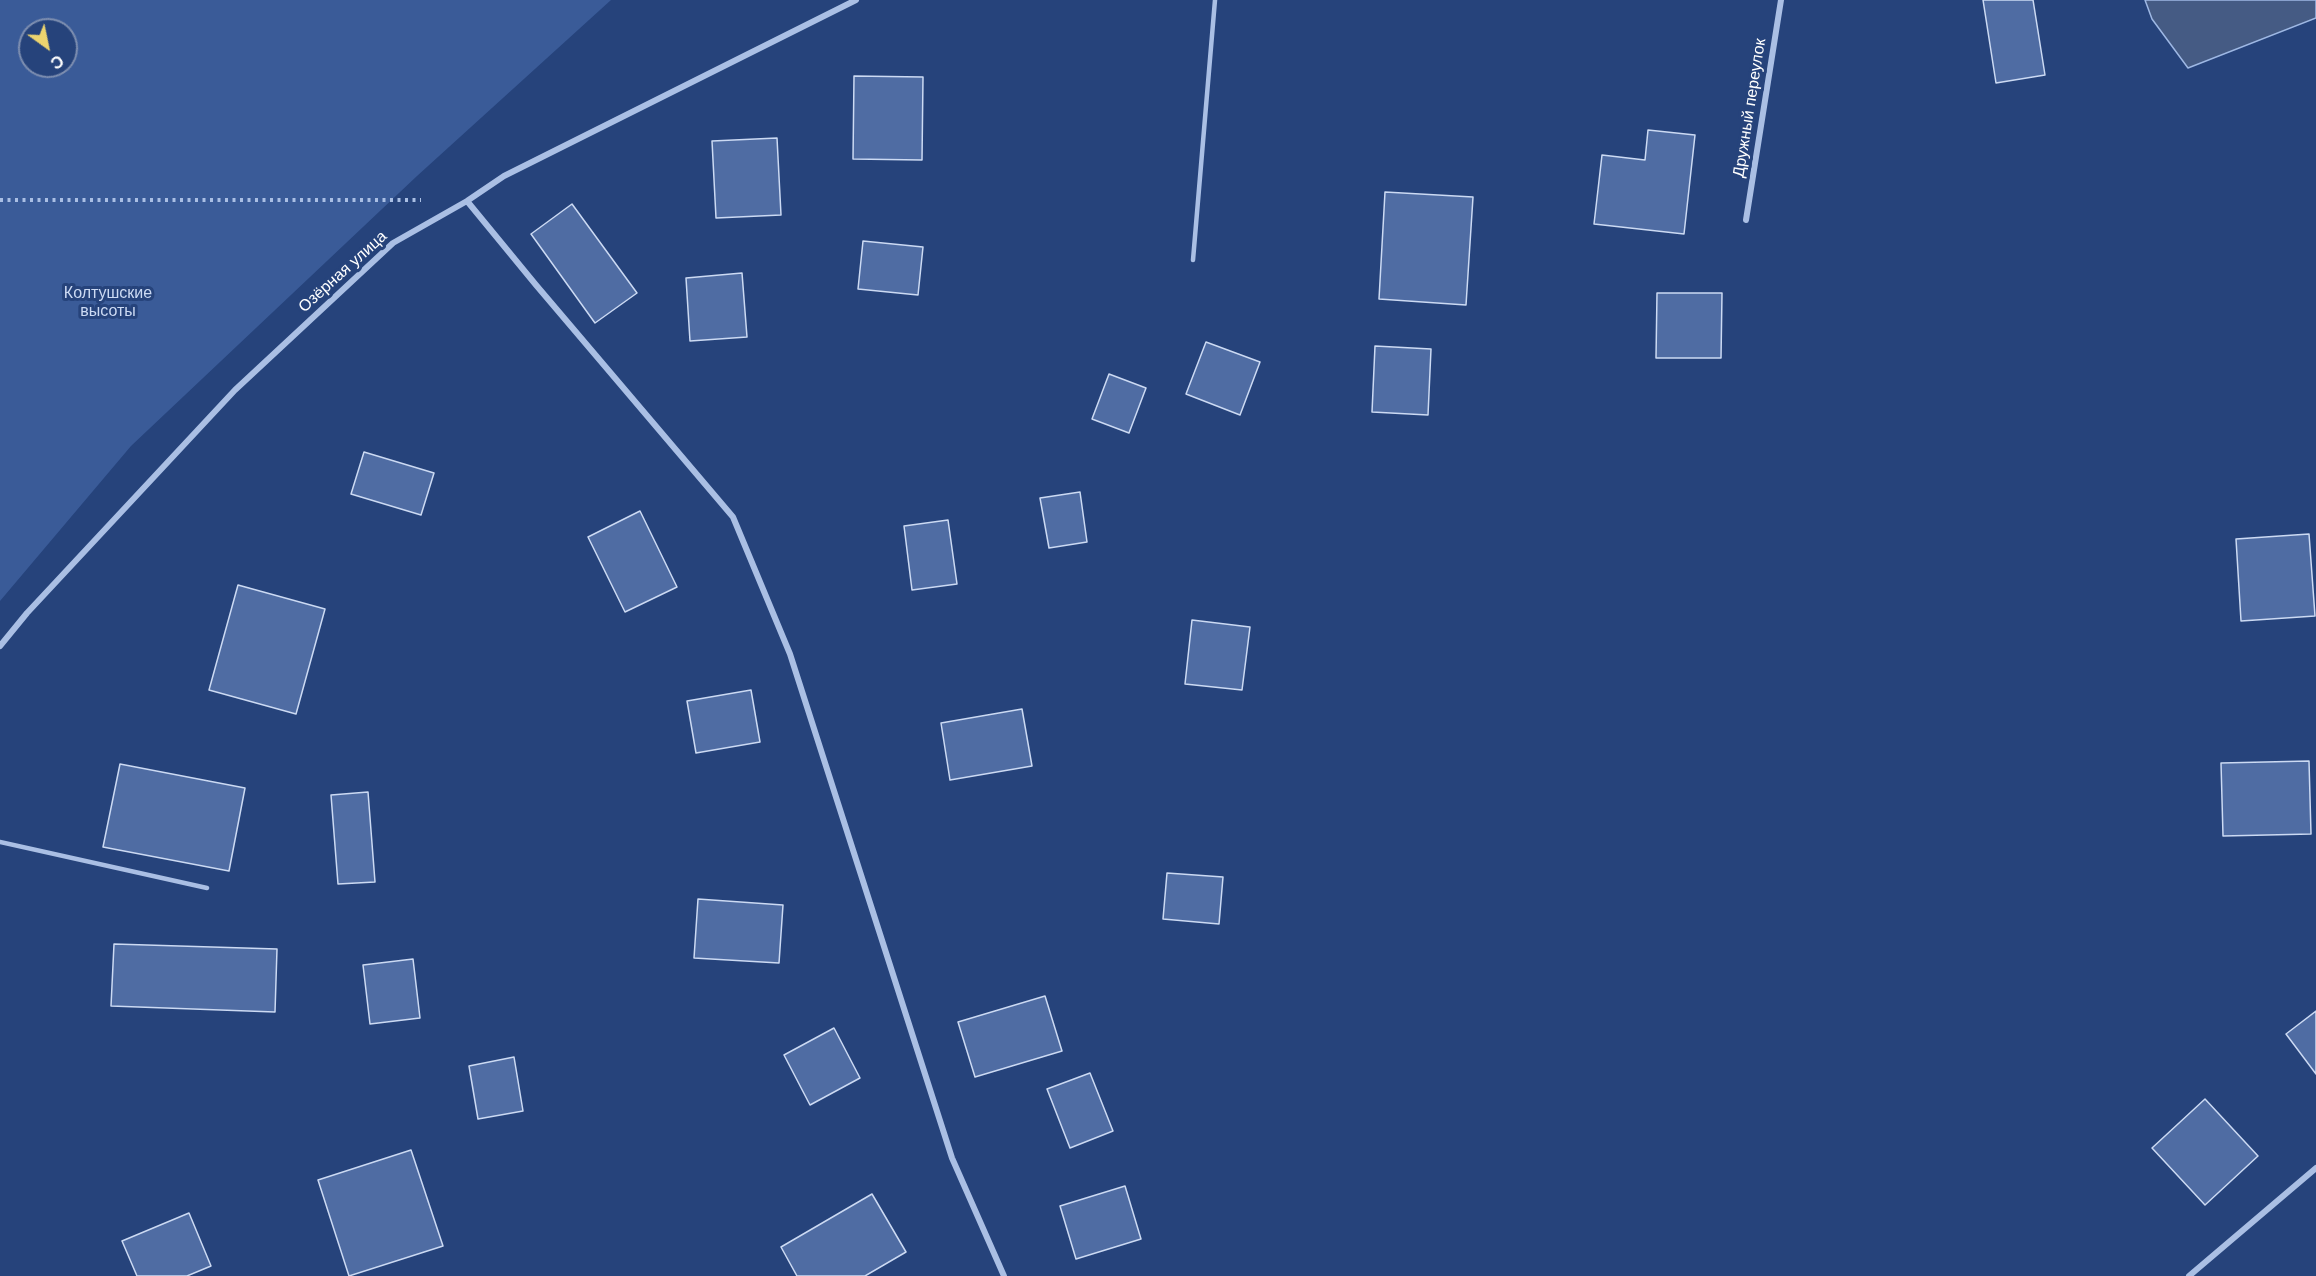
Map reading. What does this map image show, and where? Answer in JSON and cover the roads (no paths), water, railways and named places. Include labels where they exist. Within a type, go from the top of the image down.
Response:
[{"type":"street","name":"Озёрная улица","points":[[0,646],[27,613],[235,390],[393,243],[467,201],[504,176],[856,0]]},
{"type":"street","name":"Дружный переулок","points":[[1746,220],[1781,0]]},
{"type":"street","points":[[467,201],[733,517],[790,654],[952,1158],[1004,1276]]},
{"type":"street","points":[[2189,1276],[2316,1168]]},
{"type":"lane","points":[[1192,260],[1215,0]]},
{"type":"lane","points":[[0,842],[207,888]]},
{"type":"park label","name":"Колтушские высоты","points":[[108,303]]}]
